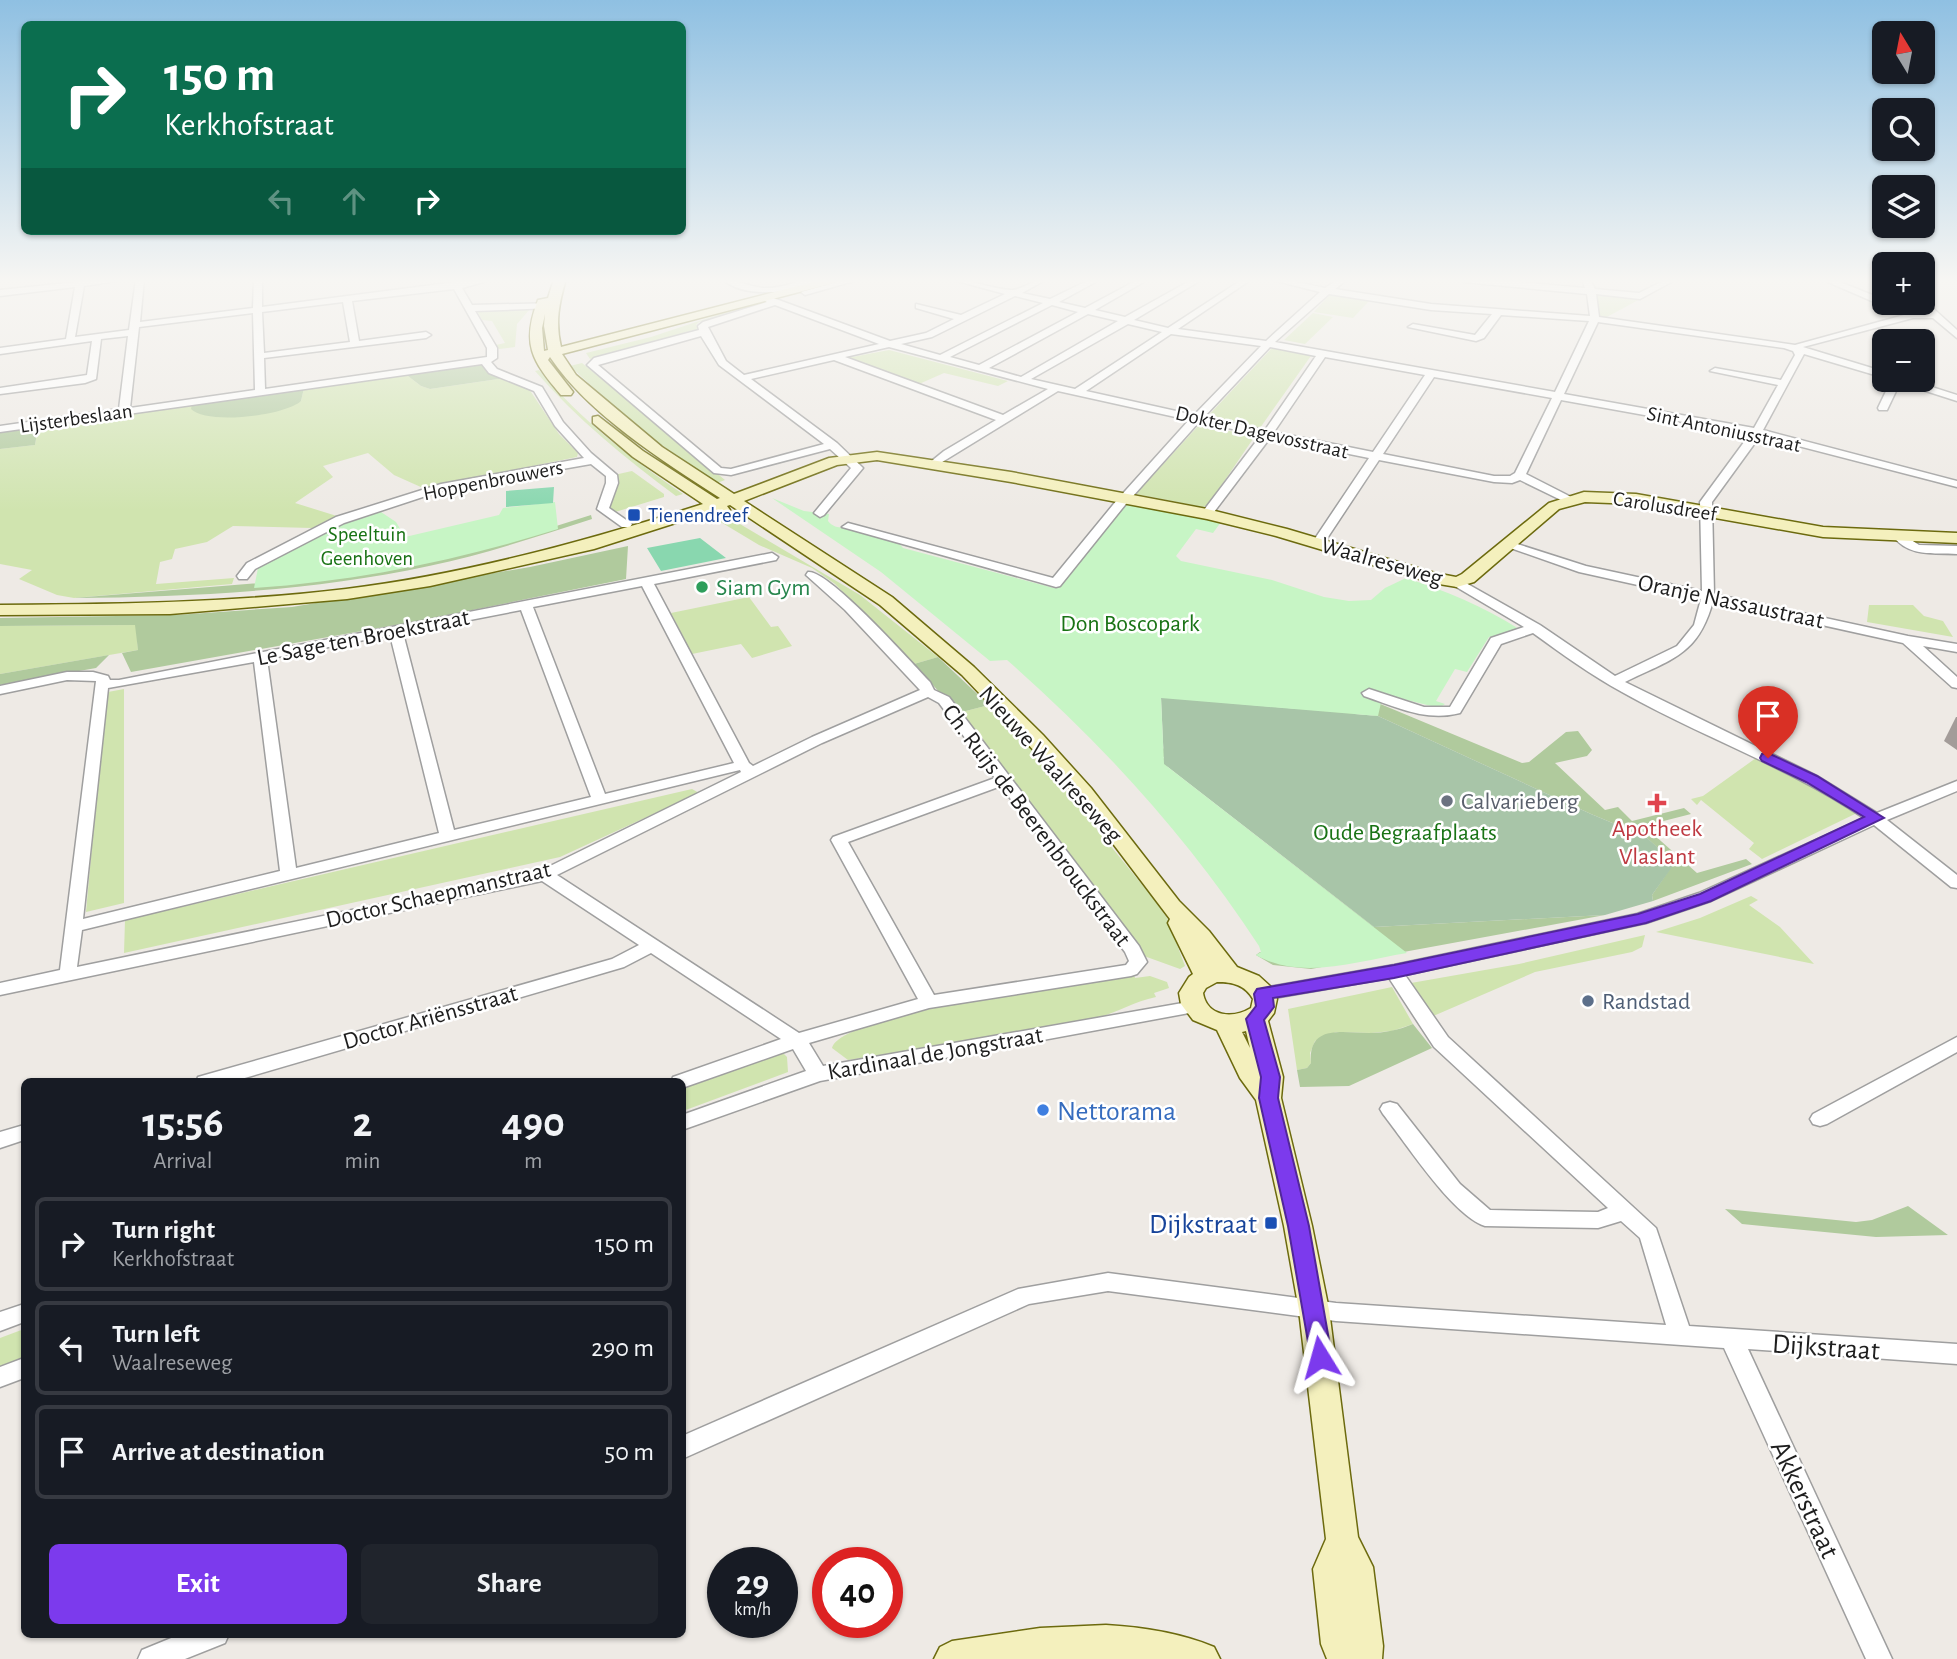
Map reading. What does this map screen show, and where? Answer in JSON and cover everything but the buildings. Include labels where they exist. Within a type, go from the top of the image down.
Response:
[{"type":"street","points":[[0,391],[85,380],[92,377],[95,356]]},
{"type":"street","points":[[124,411],[131,356]]},
{"type":"street","points":[[260,392],[261,356]]},
{"type":"street","points":[[493,356],[485,361],[493,371],[538,389],[559,424],[611,475],[612,484],[603,509],[626,524]]},
{"type":"street","name":"Nieuwe Waalreseweg","points":[[538,356],[543,366],[578,404],[638,454],[718,499],[921,632],[968,671],[1084,792],[1171,906],[1218,975]]},
{"type":"street","name":"Nieuwe Waalreseweg","points":[[557,356],[571,378],[718,499]]},
{"type":"street","points":[[612,356],[597,360],[592,365],[718,471],[731,472],[838,455]]},
{"type":"street","points":[[718,356],[722,363],[857,468],[820,513]]},
{"type":"street","points":[[744,378],[843,356]]},
{"type":"street","name":"Dokter Dagevosstraat","points":[[930,356],[1056,388],[1377,456],[1494,479],[1512,480],[1520,475]]},
{"type":"street","points":[[939,359],[944,356]]},
{"type":"street","points":[[980,369],[1003,356]]},
{"type":"street","points":[[1022,380],[1063,356]]},
{"type":"street","points":[[1077,392],[1131,356]]},
{"type":"street","points":[[848,527],[1056,583],[1098,526],[1256,356]]},
{"type":"street","points":[[1207,514],[1268,433],[1320,356]]},
{"type":"street","name":"Sint Antoniusstraat","points":[[1336,356],[1757,432],[1952,484]]},
{"type":"street","points":[[1569,500],[1520,475],[1578,356]]},
{"type":"street","points":[[1614,682],[1682,649],[1700,625],[1708,596],[1704,511],[1706,502],[1757,432],[1799,356]]},
{"type":"street","points":[[1824,356],[1872,371]]},
{"type":"street","points":[[836,358],[1003,419]]},
{"type":"street","name":"Lijsterbeslaan","points":[[0,429],[485,361]]},
{"type":"street","points":[[1715,371],[1784,383]]},
{"type":"street","points":[[1318,542],[1432,373]]},
{"type":"street","points":[[934,464],[1056,388]]},
{"type":"street","points":[[1935,391],[1957,398]]},
{"type":"street","points":[[1883,408],[1891,392]]},
{"type":"street","name":"Waalreseweg","points":[[718,499],[838,455],[877,457],[934,464],[1207,514],[1318,542],[1387,566],[1457,582],[1535,628],[1614,682],[1812,779],[1876,818],[1957,883]]},
{"type":"street","name":"Hoppenbrouwers","points":[[243,576],[251,566],[300,539],[366,512],[445,486],[594,460]]},
{"type":"street","points":[[1952,484],[1957,493]]},
{"type":"street","name":"Carolusdreef","points":[[1457,582],[1468,578],[1554,506],[1569,500],[1605,496],[1823,531],[1957,538]]},
{"type":"street","points":[[500,566],[626,524],[718,499]]},
{"type":"street","points":[[0,610],[170,608],[260,603],[347,594],[430,581],[594,544],[718,499]]},
{"type":"street","name":"Carolusdreef","points":[[1899,536],[1905,545],[1914,548],[1957,550]]},
{"type":"street","name":"Oranje Nassaustraat","points":[[1507,545],[1573,567],[1908,640],[1957,648]]},
{"type":"street","name":"Le Sage ten Broekstraat","points":[[0,690],[80,675],[94,675],[103,679],[102,684],[119,684],[772,557]]},
{"type":"street","name":"Ch. Ruijs de Beerenbrouckstraat","points":[[812,575],[849,607],[925,685],[928,692],[944,700],[1125,940],[1138,962]]},
{"type":"street","points":[[646,581],[747,769]]},
{"type":"street","points":[[525,604],[600,800]]},
{"type":"street","points":[[1368,693],[1446,714],[1455,710],[1496,641],[1535,628]]},
{"type":"street","points":[[396,631],[448,836]]},
{"type":"street","points":[[1908,640],[1957,684]]},
{"type":"street","points":[[260,657],[289,875]]},
{"type":"street","points":[[68,973],[102,684]]},
{"type":"street","name":"Doctor Schaepmanstraat","points":[[0,989],[545,875],[747,769],[928,692]]},
{"type":"street","name":"Doctor Schaepmanstraat","points":[[72,927],[600,800],[747,769]]},
{"type":"street","points":[[929,1002],[839,840],[1003,780]]},
{"type":"street","points":[[1263,994],[1394,971],[1640,919],[1706,897],[1876,818],[1957,786]]},
{"type":"street","points":[[545,875],[797,1040],[818,1074]]},
{"type":"street","name":"Doctor Ariënsstraat","points":[[219,1078],[618,963],[652,945]]},
{"type":"street","name":"Kardinaal de Jongstraat","points":[[686,1080],[797,1040],[929,1002],[1131,970],[1138,962]]},
{"type":"street","points":[[1394,971],[1441,1042],[1649,1234],[1681,1336]]},
{"type":"street","points":[[1218,975],[1249,980],[1263,994],[1265,1007],[1255,1019],[1226,1025],[1209,1020],[1194,1007],[1192,990],[1196,983],[1218,975]]},
{"type":"street","name":"Kardinaal de Jongstraat","points":[[686,1122],[818,1074],[1194,1007]]},
{"type":"street","points":[[1255,1019],[1270,1077],[1268,1098],[1298,1226],[1314,1310],[1342,1539],[1356,1567],[1366,1646],[1364,1659]]},
{"type":"street","points":[[1226,1025],[1253,1078],[1268,1098]]},
{"type":"street","points":[[1819,1119],[1957,1044]]},
{"type":"street","points":[[1390,1109],[1453,1190],[1485,1218],[1598,1220],[1624,1211]]},
{"type":"street","points":[[0,1140],[21,1134]]},
{"type":"street","name":"Dijkstraat","points":[[686,1446],[1026,1295],[1108,1282],[1314,1310],[1957,1354]]},
{"type":"street","points":[[0,1322],[21,1314]]},
{"type":"street","name":"Akkerstraat","points":[[1732,1340],[1879,1659]]},
{"type":"street","points":[[0,1377],[21,1369]]},
{"type":"street","points":[[1342,1539],[1330,1569],[1338,1644],[1346,1659]]},
{"type":"street","points":[[158,1658],[206,1638]]},
{"type":"street","points":[[952,1659],[1039,1645],[1086,1643],[1130,1644],[1202,1659]]},
{"type":"green space","points":[[914,356],[1008,381],[998,386],[944,373],[919,384],[847,358]]},
{"type":"green space","points":[[1264,356],[1311,356],[1260,428],[1207,417]]},
{"type":"green space","points":[[481,362],[511,377],[430,389],[421,386],[404,373]]},
{"type":"green space","points":[[582,363],[725,480],[717,483],[637,428],[570,366]]},
{"type":"green space","points":[[539,370],[571,405],[606,437],[683,494],[676,496],[602,437],[535,371]]},
{"type":"green space","points":[[404,373],[421,386],[430,389],[511,377],[529,389],[559,434],[578,453],[577,457],[423,488],[394,475],[368,453],[323,466],[333,477],[295,503],[340,517],[312,528],[233,526],[207,542],[175,549],[172,559],[160,562],[156,584],[234,578],[232,584],[74,598],[57,595],[19,579],[32,570],[0,564],[0,449],[35,445],[38,427],[192,404],[219,415],[246,415],[301,401],[304,388]]},
{"type":"green space","points":[[304,388],[301,401],[279,411],[263,414],[212,417],[191,409],[192,404]]},
{"type":"green space","points":[[1199,425],[1255,436],[1208,505],[1203,507],[1136,494]]},
{"type":"green space","points":[[38,427],[35,445],[0,449],[0,432]]},
{"type":"green space","points":[[632,471],[664,494],[664,497],[612,513],[606,505],[614,475]]},
{"type":"green space","points":[[554,487],[553,503],[506,507],[506,491]]},
{"type":"green space","name":"Don Boscopark","points":[[772,498],[804,511],[829,514],[828,521],[834,526],[875,533],[895,541],[903,548],[1054,588],[1127,503],[1221,522],[1213,533],[1196,529],[1176,556],[1181,561],[1272,580],[1324,597],[1349,601],[1371,600],[1385,588],[1406,578],[1464,600],[1519,629],[1489,637],[1467,672],[1455,669],[1436,701],[1445,704],[1439,708],[1383,694],[1378,716],[1161,698],[1164,764],[1407,953],[1311,968],[1273,963],[1256,955],[1261,952],[1259,946],[1204,868],[1111,759],[1043,692],[1007,660],[990,661],[881,572]]},
{"type":"green space","name":"Speeltuin Geenhoven","points":[[555,502],[558,529],[521,540],[408,568],[254,588],[258,568],[328,529],[381,512],[396,522],[405,537],[499,515],[503,508]]},
{"type":"green space","points":[[591,515],[592,519],[491,551],[385,575],[252,591],[74,598],[335,577],[496,545]]},
{"type":"green space","points":[[728,517],[860,595],[938,657],[914,664],[835,584],[812,568],[759,545],[719,521]]},
{"type":"green space","points":[[700,538],[726,558],[661,571],[647,548]]},
{"type":"green space","points":[[628,546],[626,579],[418,621],[131,672],[122,653],[138,650],[135,625],[0,626],[0,618],[176,615],[292,607],[530,567]]},
{"type":"green space","points":[[749,597],[771,627],[778,626],[792,646],[752,658],[741,644],[692,654],[671,613]]},
{"type":"green space","points":[[1869,605],[1913,605],[1924,616],[1943,621],[1953,637],[1867,622]]},
{"type":"green space","points":[[136,625],[138,650],[0,674],[0,626]]},
{"type":"green space","points":[[109,655],[96,668],[0,685],[0,674]]},
{"type":"green space","points":[[938,657],[989,705],[958,713],[914,664]]},
{"type":"green space","points":[[124,689],[124,903],[86,912],[105,702],[108,692]]},
{"type":"green space","points":[[1354,693],[1522,763],[1529,762],[1566,732],[1578,731],[1592,750],[1587,756],[1555,763],[1605,810],[1618,807],[1632,821],[1684,808],[1691,814],[1644,826],[1697,873],[1746,859],[1752,864],[1653,901],[1652,895],[1674,863],[1646,837],[1378,716],[1357,713],[1163,757],[1168,768],[1374,927],[1605,915],[1311,969],[1273,965],[1256,955],[1260,952],[1299,957],[1131,758]]},
{"type":"green space","name":"Oude Begraafplaats","points":[[1161,697],[1378,716],[1646,837],[1675,863],[1652,895],[1653,901],[1605,915],[1374,927],[1164,764]]},
{"type":"green space","points":[[989,705],[1023,738],[1152,897],[1167,918],[1185,966],[1180,969],[1144,956],[958,713]]},
{"type":"green space","points":[[1756,758],[1819,789],[1857,813],[1762,859],[1749,849],[1754,843],[1701,800],[1697,805],[1691,799],[1703,796]]},
{"type":"green space","points":[[692,789],[699,793],[560,857],[124,953],[125,920]]},
{"type":"green space","points":[[1751,896],[1758,900],[1749,905],[1780,927],[1814,964],[1656,932],[1700,918]]},
{"type":"green space","points":[[1645,935],[1642,947],[1632,952],[1535,972],[1431,1017],[1411,983],[1519,964]]},
{"type":"green space","points":[[1134,975],[1135,978],[1150,976],[1167,982],[1169,988],[1154,993],[1156,997],[1098,1018],[1030,1031],[848,1060],[832,1048],[846,1035],[920,1011]]},
{"type":"green space","points":[[1392,987],[1413,1024],[1392,1031],[1336,1032],[1315,1041],[1310,1053],[1311,1063],[1307,1068],[1297,1070],[1288,1009]]},
{"type":"green space","points":[[1413,1024],[1432,1048],[1349,1086],[1300,1087],[1297,1070],[1307,1068],[1311,1063],[1315,1042],[1321,1036],[1338,1032],[1386,1032]]},
{"type":"green space","points":[[783,1053],[787,1057],[788,1072],[686,1110],[686,1083]]},
{"type":"green space","points":[[1908,1206],[1948,1235],[1876,1237],[1742,1224],[1725,1209],[1856,1222],[1872,1220]]},
{"type":"green space","points":[[21,1330],[21,1361],[0,1369],[0,1338]]},
{"type":"place","name":"Tienendreef","points":[[634,515]]},
{"type":"place","name":"Siam Gym","points":[[702,587]]},
{"type":"place","name":"Calvarieberg","points":[[1447,801]]},
{"type":"place","name":"Apotheek Vlaslant","points":[[1657,803]]},
{"type":"place","name":"Randstad","points":[[1588,1001]]},
{"type":"place","name":"Nettorama","points":[[1043,1110]]},
{"type":"place","name":"Dijkstraat","points":[[1271,1223]]},
{"type":"route","points":[[1320,1357],[1298,1226],[1268,1098],[1270,1077],[1255,1019],[1265,1007],[1263,994],[1394,971],[1640,919],[1706,897],[1876,818],[1812,779],[1768,758]]}]
